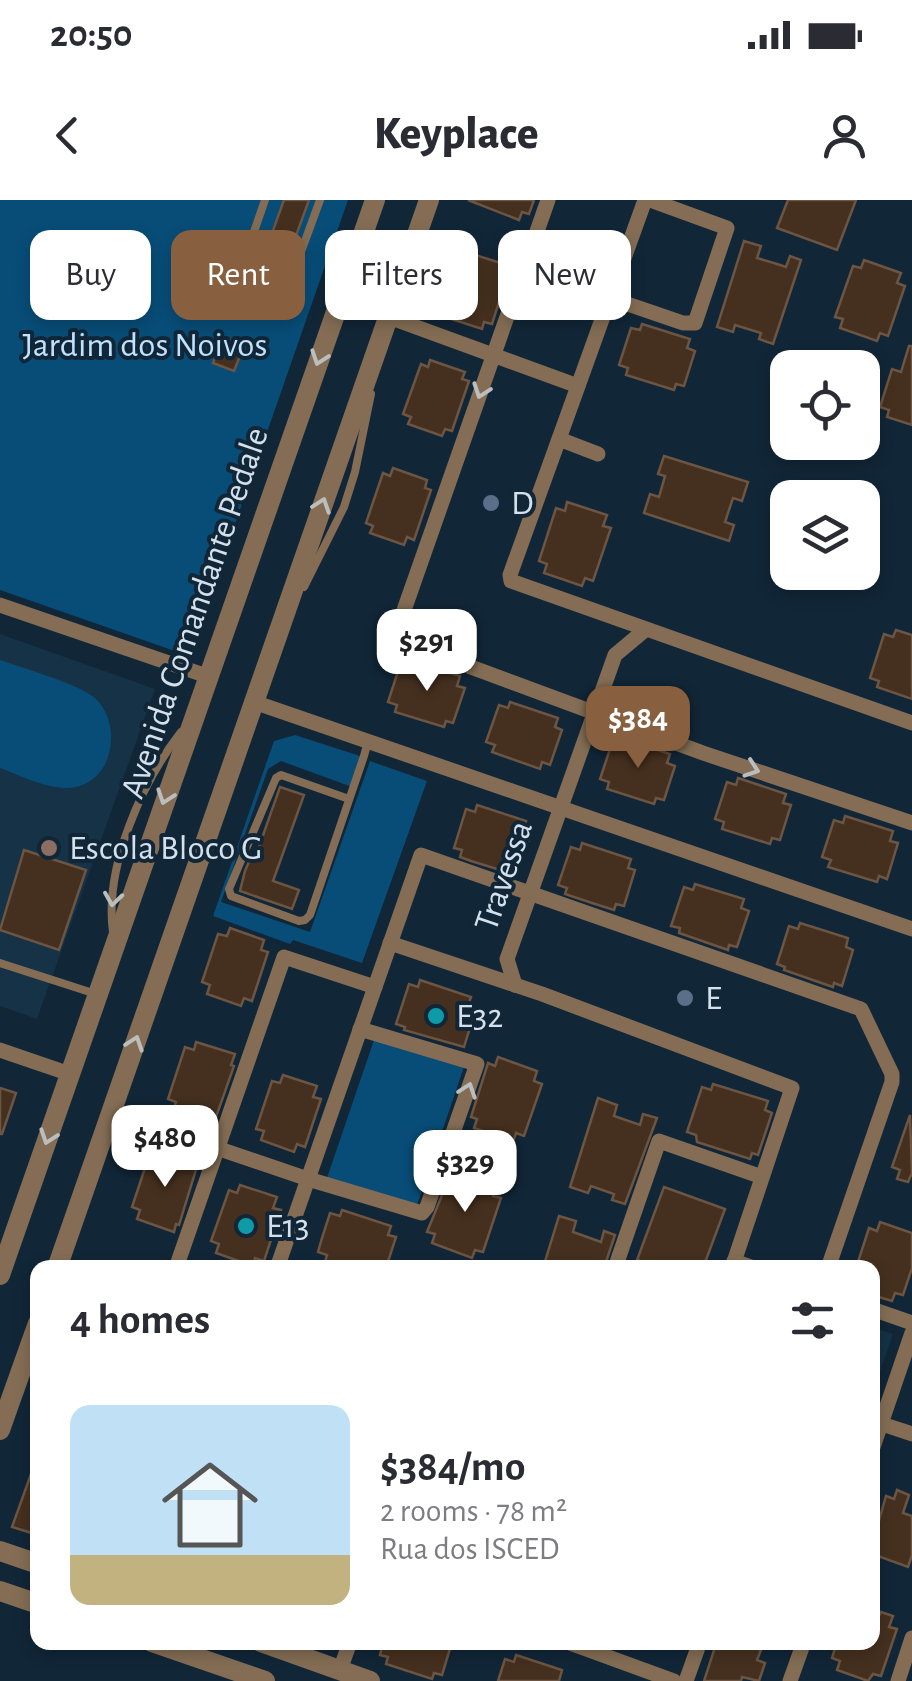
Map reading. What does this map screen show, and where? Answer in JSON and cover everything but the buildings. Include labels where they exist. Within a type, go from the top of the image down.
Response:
[{"type":"street","points":[[418,230],[429,200]]},
{"type":"street","points":[[548,200],[396,633],[398,640],[703,753],[912,823]]},
{"type":"street","points":[[631,242],[647,200],[727,228],[695,323],[683,323],[631,305]]},
{"type":"street","name":"Avenida Comandante Pedale","points":[[0,1274],[372,201]]},
{"type":"street","points":[[60,1260],[385,320]]},
{"type":"street","points":[[397,320],[578,386]]},
{"type":"street","points":[[602,320],[511,581],[912,723]]},
{"type":"street","points":[[558,439],[598,454]]},
{"type":"street","points":[[0,605],[207,676]]},
{"type":"street","points":[[613,619],[616,655]]},
{"type":"street","name":"Travessa","points":[[515,985],[507,959],[560,807],[616,655],[645,630]]},
{"type":"street","points":[[254,702],[912,929]]},
{"type":"street","points":[[281,1260],[421,855],[861,1009],[892,1074],[892,1082],[831,1260]]},
{"type":"street","points":[[390,943],[792,1088],[734,1260]]},
{"type":"street","points":[[179,1260],[284,957],[375,987]]},
{"type":"street","points":[[487,975],[507,959]]},
{"type":"street","points":[[112,1112],[422,1213],[477,1064],[360,1029]]},
{"type":"street","points":[[0,1050],[70,1074]]},
{"type":"street","points":[[618,1260],[659,1141],[762,1177]]},
{"type":"street","points":[[880,1312],[912,1323]]},
{"type":"street","points":[[880,1429],[912,1333]]},
{"type":"street","points":[[0,1430],[30,1346]]},
{"type":"street","points":[[882,1424],[912,1434]]},
{"type":"street","points":[[0,1550],[30,1561]]},
{"type":"street","points":[[0,1591],[30,1601]]},
{"type":"street","points":[[898,1681],[912,1638]]},
{"type":"street","points":[[175,1650],[265,1681]]},
{"type":"street","points":[[284,1650],[370,1681]]},
{"type":"street","points":[[340,1670],[347,1650]]},
{"type":"street","points":[[588,1650],[674,1681]]},
{"type":"street","points":[[686,1681],[697,1650]]},
{"type":"street","points":[[790,1681],[801,1650]]},
{"type":"lane","points":[[264,200],[246,255],[294,272],[320,200]]},
{"type":"lane","points":[[349,800],[282,776],[276,778],[229,888],[231,896],[299,921],[310,915],[349,800],[368,741]]},
{"type":"lane","points":[[0,963],[98,995]]},
{"type":"shaded area","name":"Escola Bloco G","points":[[0,634],[155,689],[37,1019],[0,1006]]},
{"type":"shaded area","points":[[880,1330],[893,1334],[880,1371]]},
{"type":"green space","name":"Jardim dos Noivos","points":[[0,200],[348,200],[338,230],[325,230],[325,266],[189,656],[0,590]]},
{"type":"green space","points":[[0,660],[76,687],[103,708],[109,721],[110,748],[100,773],[89,782],[57,787],[0,768]]},
{"type":"green space","points":[[295,735],[363,757],[352,787],[281,761],[268,769],[221,902],[310,932],[370,761],[427,781],[362,963],[293,940],[290,944],[213,916],[274,741]]},
{"type":"green space","points":[[375,1037],[464,1067],[416,1208],[327,1178]]},
{"type":"place","name":"D","points":[[491,503]]},
{"type":"place","name":"Escola Bloco G","points":[[49,848]]},
{"type":"place","name":"E","points":[[685,998]]},
{"type":"place","name":"E32","points":[[436,1016]]},
{"type":"place","name":"E13","points":[[246,1226]]}]
